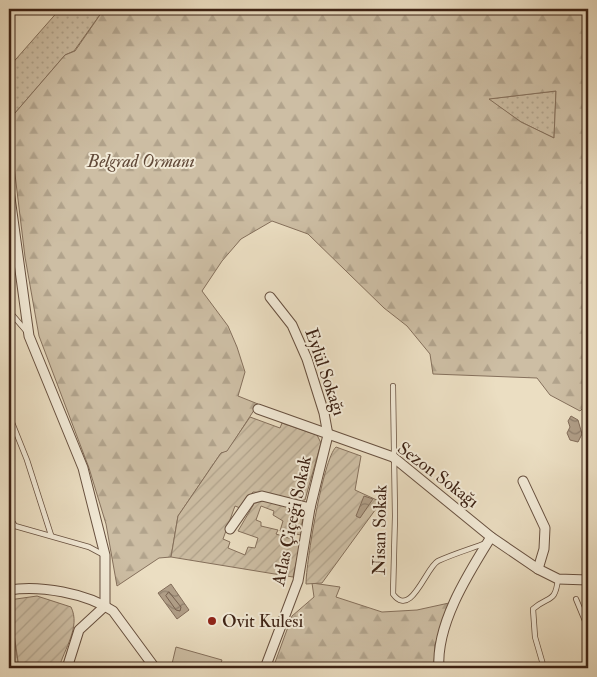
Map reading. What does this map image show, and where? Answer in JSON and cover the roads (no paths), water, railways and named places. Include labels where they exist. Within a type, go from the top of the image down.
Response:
[{"type":"street","points":[[9,190],[29,336],[83,468],[105,556],[105,606],[79,630],[68,658],[67,668]]},
{"type":"street","name":"Eylül Sokağı","points":[[270,297],[292,325],[307,359],[324,413],[328,435]]},
{"type":"street","name":"Sezon Sokağı","points":[[258,409],[393,457],[489,539],[558,579],[588,580]]},
{"type":"street","name":"Atlas Çiçeği Sokak","points":[[265,668],[298,581],[310,508],[328,435]]},
{"type":"street","points":[[523,481],[545,528],[545,543],[539,568],[569,576],[588,575]]},
{"type":"street","points":[[230,529],[251,499],[256,497],[262,496],[310,508]]},
{"type":"street","points":[[439,668],[442,630],[489,539]]},
{"type":"street","points":[[9,590],[30,586],[53,590],[105,606],[113,611],[155,668]]},
{"type":"lane","points":[[9,311],[29,336]]},
{"type":"lane","points":[[393,457],[394,386]]},
{"type":"lane","points":[[9,414],[27,460],[51,535]]},
{"type":"lane","name":"Nisan Sokak","points":[[393,457],[395,516],[393,594],[400,599],[409,599],[416,594],[429,570],[436,562],[489,539]]},
{"type":"lane","points":[[9,517],[15,526],[90,547],[105,556]]},
{"type":"lane","points":[[544,668],[534,637],[533,609],[551,600],[555,595],[558,579]]},
{"type":"lane","points":[[576,599],[588,628]]},
{"type":"water","points":[[571,416],[578,420],[582,434],[578,442],[570,440],[567,433],[570,427],[568,421]]},
{"type":"water","points":[[364,496],[373,499],[360,518],[356,516]]},
{"type":"water","points":[[171,584],[189,610],[177,619],[158,593]]},
{"type":"place","name":"Ovit Kulesi","points":[[212,621]]},
{"type":"park label","name":"Belgrad Ormanı","points":[[141,161]]}]
